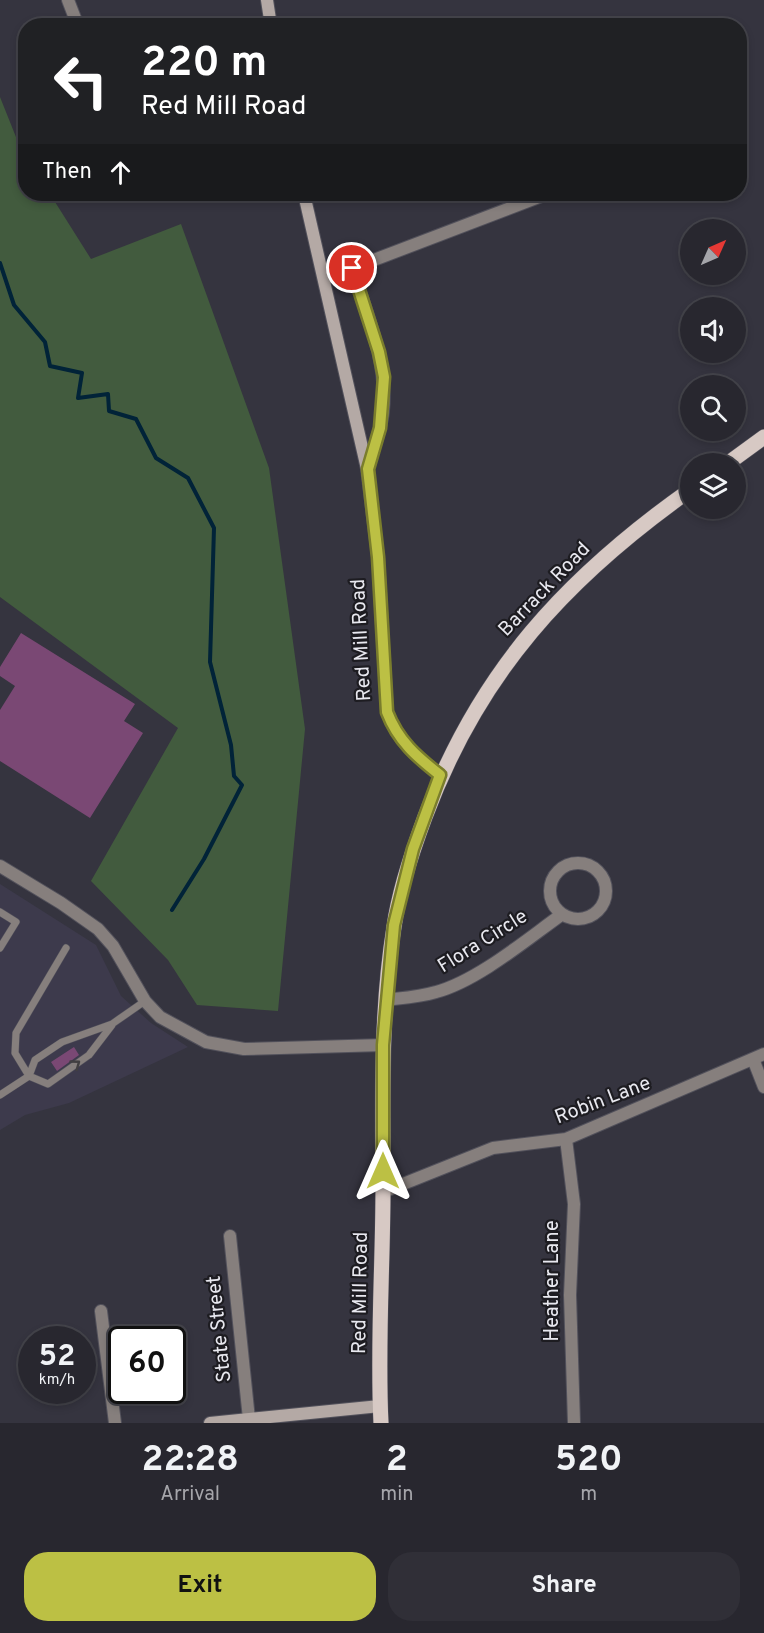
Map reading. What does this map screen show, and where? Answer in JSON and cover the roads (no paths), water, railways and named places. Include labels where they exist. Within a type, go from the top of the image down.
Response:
[{"type":"main road","points":[[742,453],[764,437]]},
{"type":"main road","name":"Barrack Road","points":[[440,775],[466,724],[491,684],[547,612],[622,541],[680,498]]},
{"type":"main road","name":"Red Mill Road","points":[[381,1423],[383,1045],[386,1000],[396,916],[413,849],[440,775]]},
{"type":"street","points":[[68,0],[75,18]]},
{"type":"street","points":[[267,0],[270,18]]},
{"type":"street","name":"Red Mill Road","points":[[306,201],[368,469],[378,557],[387,712],[393,727],[406,747],[440,775]]},
{"type":"street","points":[[324,279],[529,201]]},
{"type":"street","points":[[352,268],[379,352],[384,377],[382,420],[368,469]]},
{"type":"street","name":"Flora Circle","points":[[571,864],[590,865],[603,878],[606,887],[603,906],[589,918],[579,920],[561,915],[550,900],[551,882],[562,867],[571,864]]},
{"type":"street","points":[[0,866],[61,903],[98,929],[113,946],[145,1001],[160,1017],[183,1032],[206,1042],[243,1049],[383,1045]]},
{"type":"street","name":"Flora Circle","points":[[386,1000],[436,992],[456,985],[506,954],[561,915]]},
{"type":"street","points":[[758,1057],[764,1088]]},
{"type":"street","name":"Robin Lane","points":[[383,1191],[493,1148],[566,1139],[758,1057]]},
{"type":"street","name":"Heather Lane","points":[[566,1139],[574,1204],[570,1294],[574,1423]]},
{"type":"street","name":"State Street","points":[[230,1236],[249,1419]]},
{"type":"street","points":[[101,1311],[115,1423]]},
{"type":"street","points":[[210,1423],[380,1406]]},
{"type":"lane","points":[[0,912],[16,922],[0,948]]},
{"type":"lane","points":[[66,948],[16,1033],[15,1053],[29,1076],[48,1084],[89,1054],[112,1024]]},
{"type":"lane","points":[[0,1095],[29,1076],[35,1060],[62,1042],[112,1024],[145,1001]]},
{"type":"waterway","points":[[0,263],[14,305],[45,342],[50,366],[82,373],[78,398],[108,394],[109,411],[136,419],[156,458],[188,478],[214,528],[210,662],[231,745],[234,776],[242,785],[204,859],[172,910]]}]
